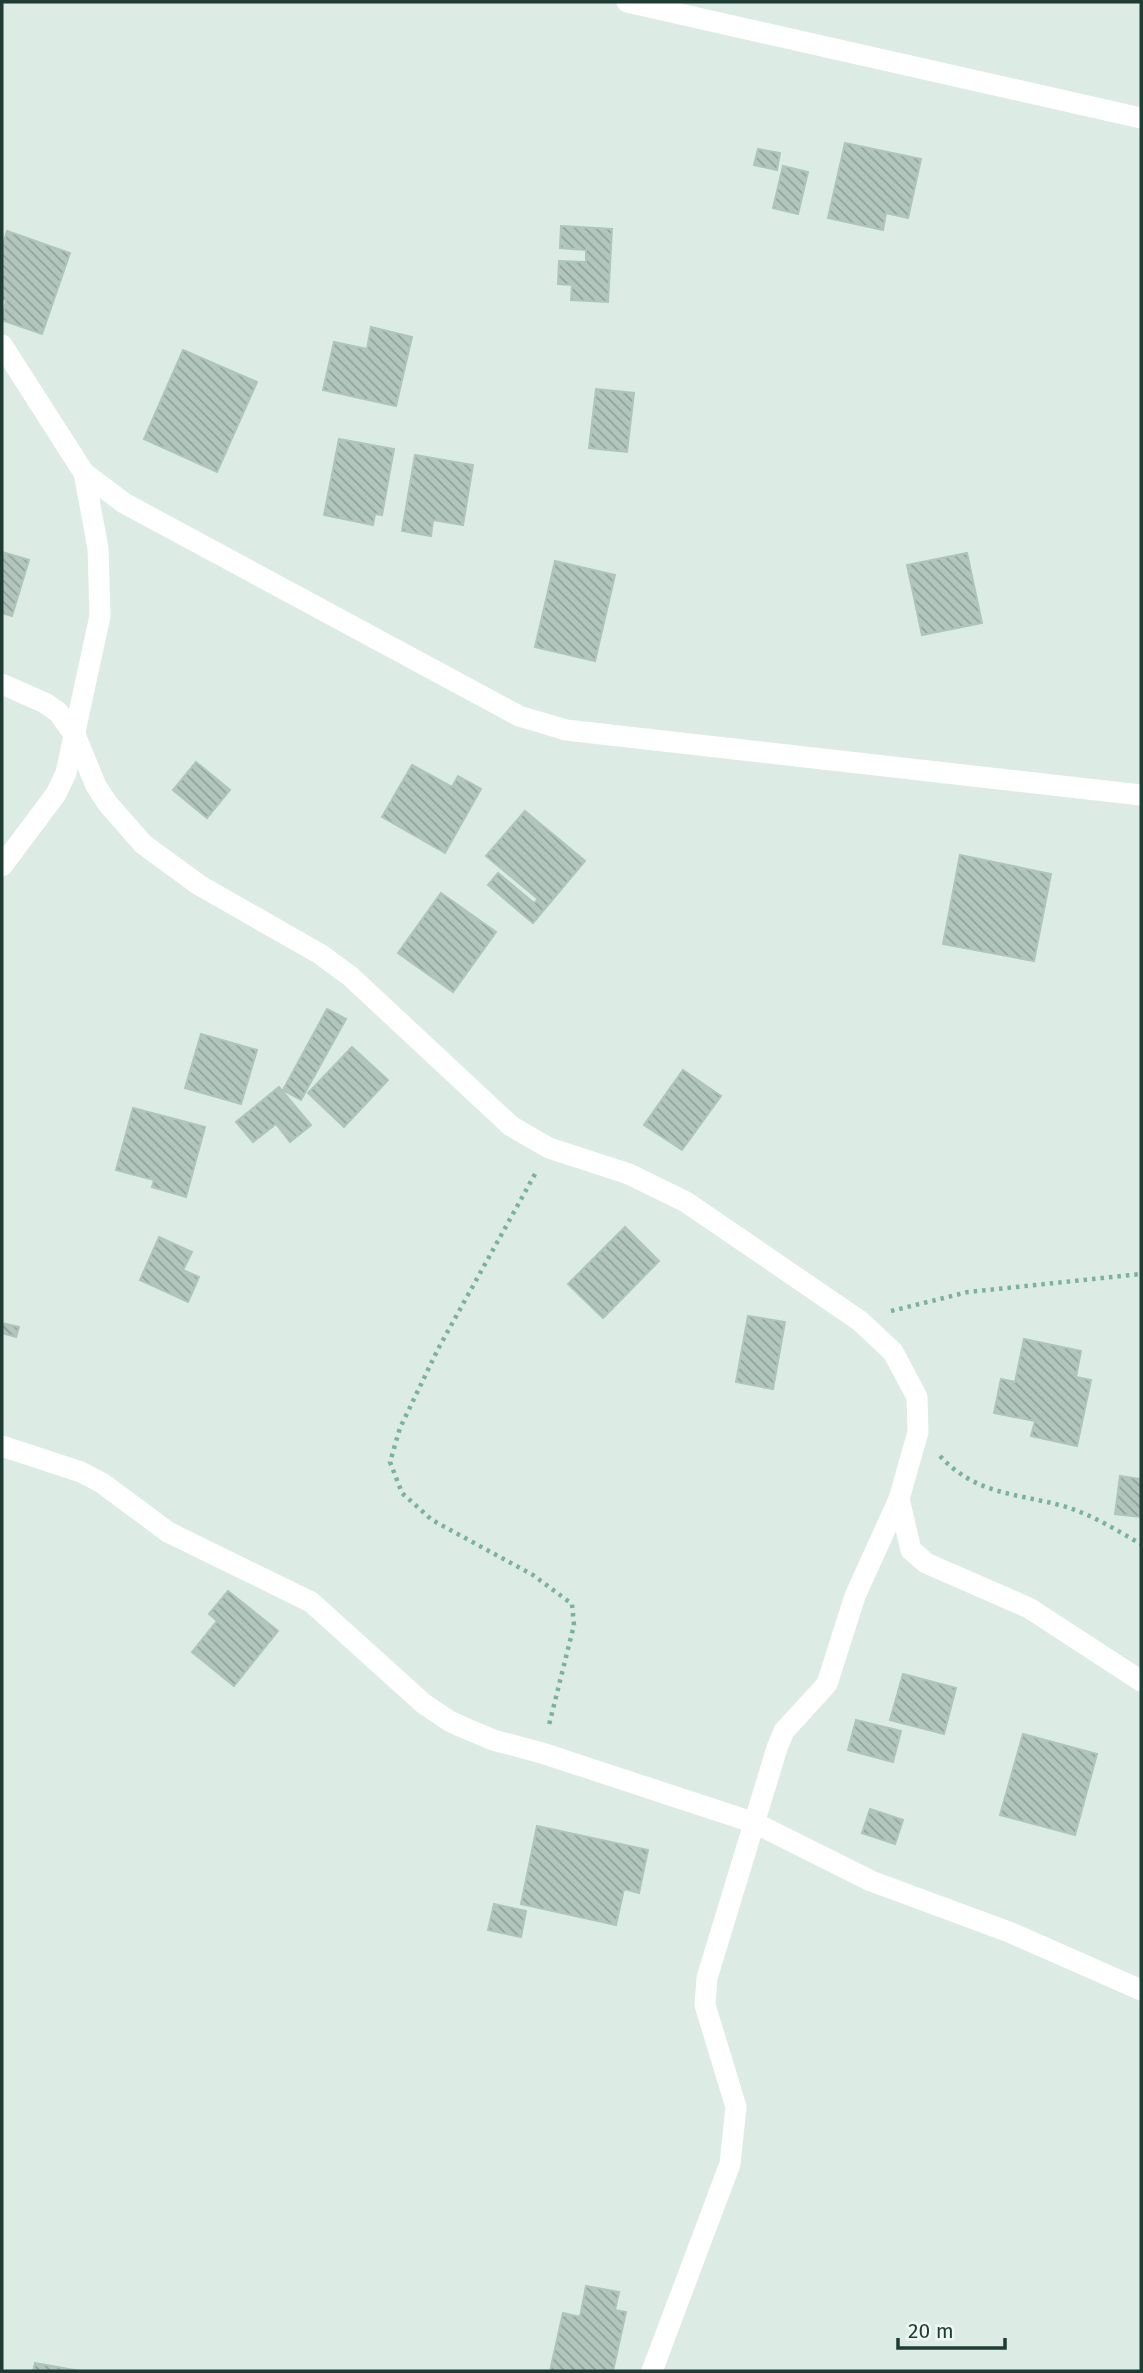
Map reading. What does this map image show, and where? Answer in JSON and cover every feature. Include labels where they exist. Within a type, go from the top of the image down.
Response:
[{"type":"street","points":[[627,2],[1141,118]]},
{"type":"street","points":[[2,345],[84,473],[98,548],[100,616],[66,774],[56,794],[2,866]]},
{"type":"street","points":[[84,473],[136,509],[519,716],[566,730],[1141,795]]},
{"type":"street","points":[[2,684],[58,712],[76,737],[96,786],[121,822],[142,844],[200,885],[320,954],[350,976],[511,1126],[549,1148],[657,1186],[860,1321],[893,1352],[908,1375],[917,1397],[918,1433],[899,1499],[855,1596],[827,1684],[784,1731],[707,1978],[705,2006],[736,2107],[730,2164],[652,2371]]},
{"type":"street","points":[[2,1446],[81,1472],[102,1483],[168,1532],[311,1602],[424,1704],[451,1722],[493,1740],[542,1753],[755,1823],[871,1881],[1009,1932],[1141,1990]]},
{"type":"street","points":[[899,1499],[911,1550],[926,1563],[1029,1608],[1141,1681]]},
{"type":"path","points":[[542,1753],[574,1625],[572,1604],[533,1575],[432,1520],[402,1493],[390,1462],[400,1428],[438,1349],[549,1148]]},
{"type":"path","points":[[860,1321],[916,1302],[968,1292],[1141,1274]]},
{"type":"path","points":[[918,1433],[950,1467],[991,1491],[1063,1506],[1141,1544]]},
{"type":"building","points":[[845,143],[921,159],[908,218],[886,213],[883,230],[828,218]]},
{"type":"building","points":[[758,149],[780,153],[777,170],[754,165]]},
{"type":"building","points":[[783,166],[808,172],[798,214],[773,208]]},
{"type":"building","points":[[561,226],[612,229],[608,302],[571,300],[572,285],[558,284],[559,261],[586,262],[586,250],[560,248]]},
{"type":"building","points":[[7,231],[70,253],[42,334],[2,320],[6,300],[2,299],[2,247]]},
{"type":"building","points":[[371,327],[412,337],[396,406],[323,390],[334,342],[367,349]]},
{"type":"building","points":[[183,350],[257,382],[217,472],[144,439]]},
{"type":"building","points":[[596,389],[634,393],[627,452],[589,448]]},
{"type":"building","points":[[339,439],[394,449],[382,515],[375,514],[373,525],[324,515]]},
{"type":"building","points":[[415,455],[473,465],[463,525],[433,520],[431,536],[402,531]]},
{"type":"building","points":[[2,552],[29,560],[12,616],[2,613]]},
{"type":"building","points":[[967,553],[982,623],[922,635],[907,565]]},
{"type":"building","points":[[555,561],[615,575],[595,661],[535,647]]},
{"type":"building","points":[[196,762],[230,790],[207,818],[173,790]]},
{"type":"building","points":[[412,765],[452,787],[458,776],[481,789],[445,853],[382,817]]},
{"type":"building","points":[[525,811],[585,861],[533,923],[488,885],[498,873],[534,903],[538,899],[486,856]]},
{"type":"building","points":[[960,855],[1051,874],[1034,961],[943,944]]},
{"type":"building","points":[[441,893],[496,932],[453,992],[398,953]]},
{"type":"building","points":[[327,1009],[346,1019],[301,1100],[283,1090]]},
{"type":"building","points":[[201,1034],[257,1050],[241,1104],[185,1088]]},
{"type":"building","points":[[352,1047],[388,1080],[344,1127],[308,1093]]},
{"type":"building","points":[[683,1070],[721,1096],[682,1150],[644,1125]]},
{"type":"building","points":[[279,1087],[311,1125],[290,1142],[276,1124],[253,1142],[236,1122]]},
{"type":"building","points":[[133,1108],[205,1127],[186,1197],[152,1187],[154,1180],[116,1170]]},
{"type":"building","points":[[625,1227],[659,1261],[603,1318],[568,1284]]},
{"type":"building","points":[[159,1237],[192,1252],[183,1270],[199,1277],[188,1302],[140,1280]]},
{"type":"building","points":[[748,1316],[785,1322],[773,1389],[736,1382]]},
{"type":"building","points":[[2,1323],[19,1327],[16,1337],[2,1333]]},
{"type":"building","points":[[1024,1339],[1081,1351],[1076,1377],[1091,1380],[1077,1446],[1031,1436],[1035,1421],[994,1413],[1001,1379],[1015,1382]]},
{"type":"building","points":[[1120,1476],[1141,1479],[1141,1517],[1115,1514]]},
{"type":"building","points":[[228,1591],[278,1631],[234,1686],[192,1652],[217,1621],[209,1614]]},
{"type":"building","points":[[903,1674],[956,1688],[944,1734],[890,1720]]},
{"type":"building","points":[[856,1720],[901,1731],[893,1762],[848,1750]]},
{"type":"building","points":[[1023,1734],[1097,1754],[1075,1835],[1000,1815]]},
{"type":"building","points":[[870,1809],[903,1820],[895,1844],[862,1833]]},
{"type":"building","points":[[537,1826],[648,1850],[639,1893],[624,1889],[616,1925],[521,1904]]},
{"type":"building","points":[[494,1904],[526,1911],[521,1937],[488,1930]]},
{"type":"building","points":[[586,2286],[619,2292],[615,2310],[626,2312],[613,2371],[550,2371],[563,2313],[580,2317]]},
{"type":"building","points":[[35,2363],[80,2371],[33,2371]]}]
